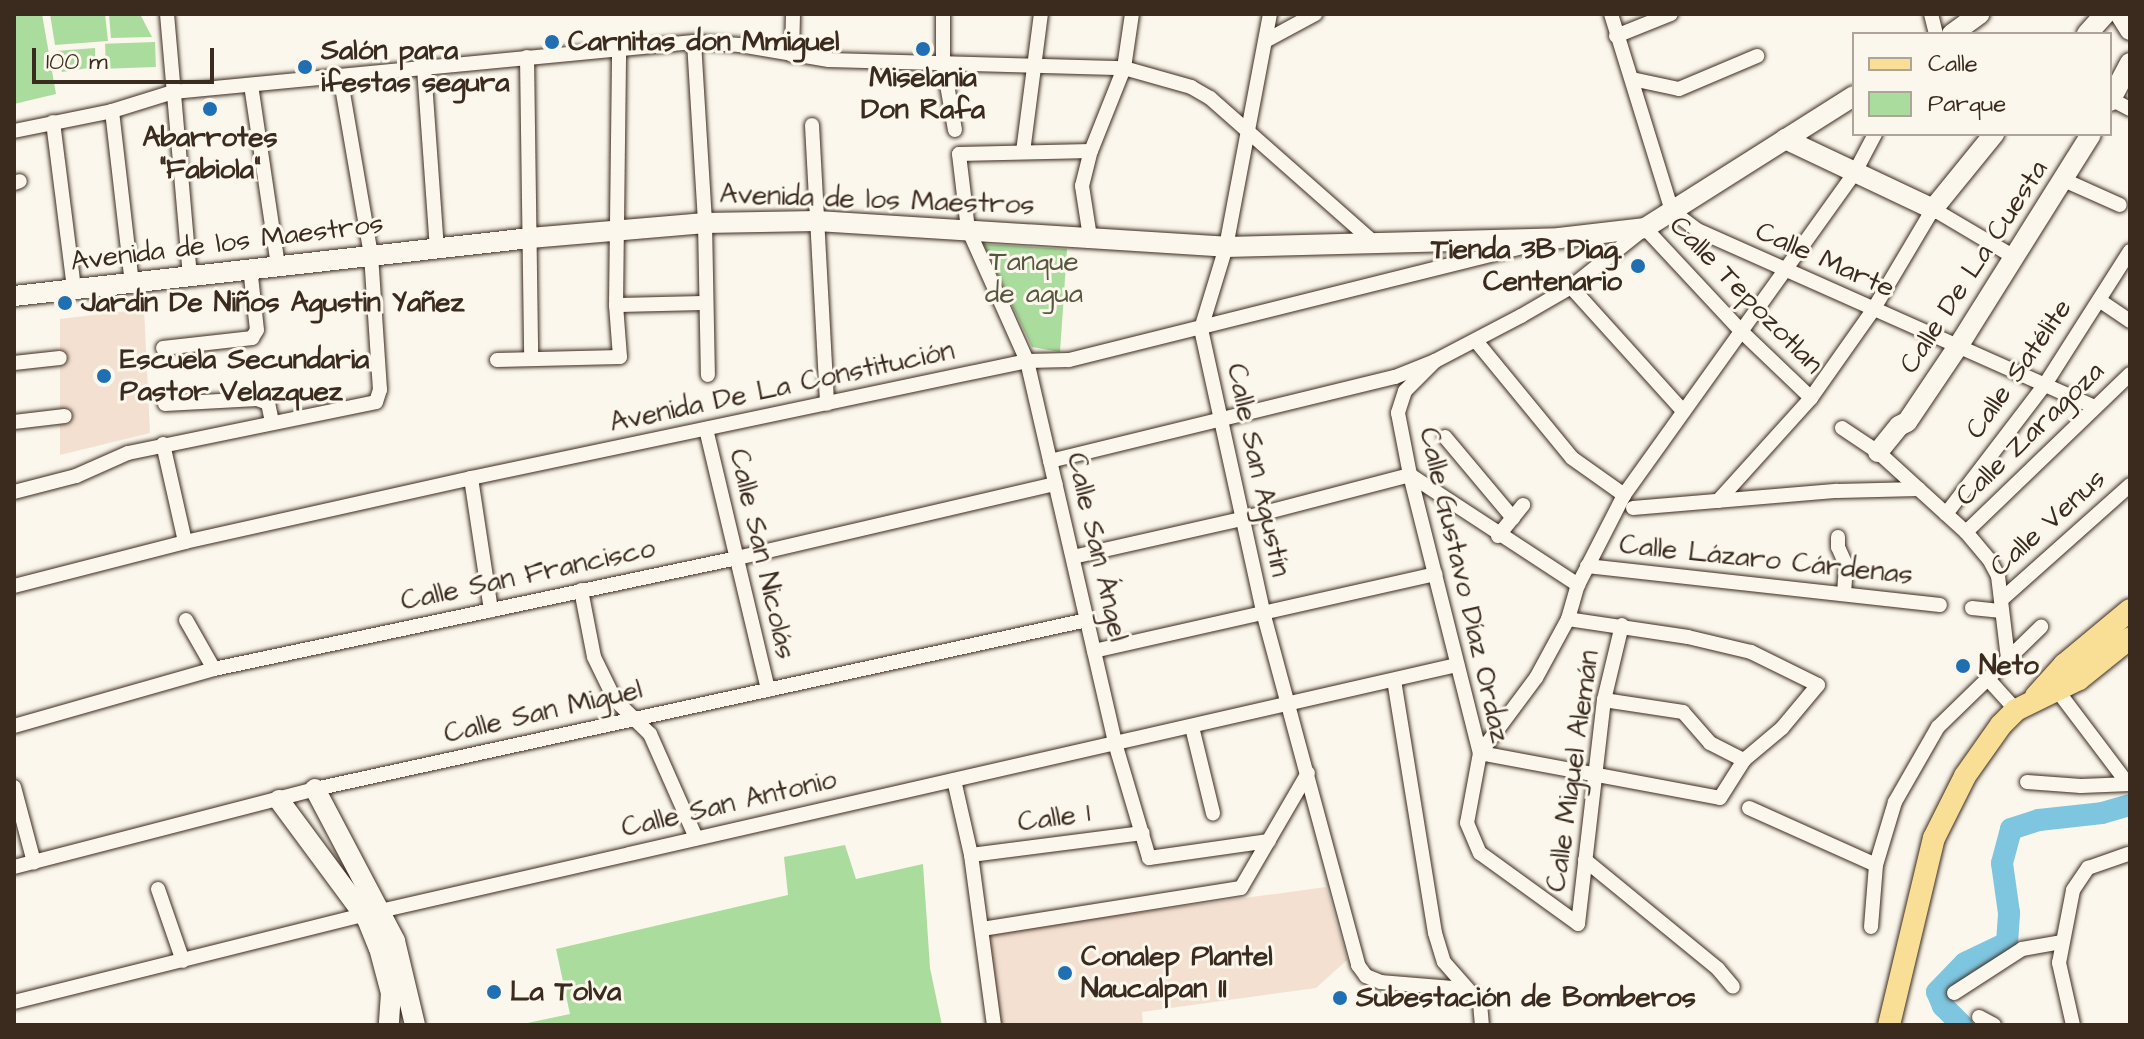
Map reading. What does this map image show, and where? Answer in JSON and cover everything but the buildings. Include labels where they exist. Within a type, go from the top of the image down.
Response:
[{"type":"main road","points":[[1955,32],[1980,14]]},
{"type":"main road","points":[[2089,32],[2105,14]]},
{"type":"main road","points":[[2120,14],[2130,30]]},
{"type":"main road","points":[[2112,98],[2130,63]]},
{"type":"main road","points":[[1645,228],[1852,97]]},
{"type":"main road","points":[[1785,139],[1933,209],[1992,136]]},
{"type":"main road","name":"Calle De La Cuesta","points":[[1878,452],[1899,426],[1907,422],[2016,258],[2090,136]]},
{"type":"main road","name":"Avenida de los Maestros","points":[[14,296],[530,238],[705,223],[817,221],[1226,247],[1559,238],[1645,228]]},
{"type":"main road","points":[[1894,1023],[1934,838],[1965,776],[2001,725],[2064,665],[2129,612]]},
{"type":"main road","points":[[2023,706],[2079,679],[2130,638]]},
{"type":"main road","points":[[315,789],[372,913],[391,993],[389,1025]]},
{"type":"main road","points":[[279,800],[395,941],[415,1025]]},
{"type":"street","points":[[167,14],[190,276]]},
{"type":"street","points":[[792,55],[793,14]]},
{"type":"street","points":[[943,14],[943,62],[955,130]]},
{"type":"street","points":[[1041,14],[1023,152],[1091,151]]},
{"type":"street","points":[[1090,237],[1082,186],[1091,151],[1124,68],[1132,14]]},
{"type":"street","name":"Calle San Agustín","points":[[1270,14],[1226,247],[1201,329],[1263,612],[1358,965],[1366,976],[1381,982],[1467,989]]},
{"type":"street","points":[[1267,40],[1315,14]]},
{"type":"street","points":[[1611,14],[1672,211]]},
{"type":"street","points":[[1616,36],[1671,14]]},
{"type":"street","points":[[694,42],[705,223],[708,375]]},
{"type":"street","points":[[14,131],[112,111],[173,92],[694,42],[740,45],[829,60],[1124,68],[1191,87],[1210,98],[1372,241]]},
{"type":"street","points":[[497,360],[620,357],[616,305],[619,47]]},
{"type":"street","points":[[1632,79],[1679,89],[1757,56]]},
{"type":"street","points":[[527,57],[531,359]]},
{"type":"street","points":[[424,68],[437,248]]},
{"type":"street","points":[[14,492],[76,476],[128,453],[371,404],[379,397],[371,255],[340,76]]},
{"type":"street","points":[[251,85],[278,265]]},
{"type":"street","points":[[112,111],[132,283]]},
{"type":"street","points":[[53,122],[74,289]]},
{"type":"street","points":[[812,125],[827,404]]},
{"type":"street","points":[[1568,619],[1622,625],[1751,652],[1818,685],[1782,728],[1744,760],[1720,798],[1480,753],[1536,678],[1568,619],[1578,585],[1624,495],[1855,172],[1874,136]]},
{"type":"street","name":"Calle San Ángel","points":[[1023,152],[959,154],[968,229],[1027,361],[1115,743],[1149,858],[1269,841]]},
{"type":"street","points":[[2064,180],[2120,205]]},
{"type":"street","points":[[1718,501],[1811,398],[1873,310],[1933,209],[2016,258]]},
{"type":"street","name":"Calle Marte","points":[[1672,211],[1697,230],[1785,271],[2093,406]]},
{"type":"street","points":[[1050,461],[1221,422],[1395,377],[1476,341],[1571,287],[1645,228]]},
{"type":"street","name":"Calle Tepozotlan","points":[[1645,228],[1741,331],[1811,398]]},
{"type":"street","name":"Avenida De La Constitución","points":[[14,586],[185,542],[471,478],[1027,361],[1069,360],[1559,238]]},
{"type":"street","name":"Calle Satélite","points":[[1946,514],[2044,386],[2130,251]]},
{"type":"street","points":[[163,348],[252,338],[257,330],[250,268]]},
{"type":"street","points":[[1571,287],[1683,411]]},
{"type":"street","points":[[2099,300],[2130,321]]},
{"type":"street","points":[[616,305],[706,303]]},
{"type":"street","points":[[1476,341],[1572,458],[1624,495]]},
{"type":"street","points":[[14,363],[60,358]]},
{"type":"street","name":"Calle Gustavo Díaz Ordaz","points":[[1435,361],[1405,391],[1398,413],[1410,475],[1480,753],[1467,823],[1480,853],[1578,924]]},
{"type":"street","name":"Calle Zaragoza","points":[[1966,532],[2093,406],[2130,374]]},
{"type":"street","points":[[165,404],[257,399],[271,407],[272,422]]},
{"type":"street","points":[[14,422],[65,416]]},
{"type":"street","points":[[1842,428],[1878,452],[1966,532],[1989,559],[1998,576],[2008,659]]},
{"type":"street","name":"Calle San Nicolás","points":[[706,429],[768,690]]},
{"type":"street","points":[[1445,437],[1513,518]]},
{"type":"street","points":[[163,444],[185,542]]},
{"type":"street","points":[[1073,557],[1241,519],[1410,475],[1498,536],[1578,585]]},
{"type":"street","points":[[471,478],[491,610]]},
{"type":"street","name":"Calle San Francisco","points":[[14,726],[214,669],[737,558],[1056,484]]},
{"type":"street","name":"Calle Venus","points":[[2001,606],[2130,485]]},
{"type":"street","points":[[1633,508],[1919,489]]},
{"type":"street","points":[[1498,536],[1523,505]]},
{"type":"street","points":[[1838,537],[1838,547],[1846,565],[1844,594]]},
{"type":"street","name":"Calle Lázaro Cárdenas","points":[[1587,566],[1940,605]]},
{"type":"street","points":[[1094,651],[1435,574]]},
{"type":"street","points":[[581,590],[594,657],[615,700],[650,734],[696,838]]},
{"type":"street","points":[[1972,608],[2001,606]]},
{"type":"street","points":[[186,620],[214,669]]},
{"type":"street","name":"Calle San Miguel","points":[[14,867],[315,789],[1087,620]]},
{"type":"street","name":"Calle Miguel Alemán","points":[[1578,924],[1604,700],[1622,625]]},
{"type":"street","points":[[1871,927],[1876,865],[1895,802],[1938,727],[2041,627]]},
{"type":"street","name":"Calle San Antonio","points":[[14,1002],[372,913],[1457,665]]},
{"type":"street","points":[[1988,679],[2023,706]]},
{"type":"street","points":[[1394,680],[1435,933],[1444,962],[1480,1003],[1482,1025]]},
{"type":"street","points":[[2057,690],[2129,784]]},
{"type":"street","points":[[1604,700],[1683,712],[1710,743],[1744,760]]},
{"type":"street","points":[[1192,727],[1213,813]]},
{"type":"street","points":[[982,929],[1241,888],[1308,773]]},
{"type":"street","points":[[954,780],[971,855],[994,1025]]},
{"type":"street","points":[[2027,782],[2081,786],[2129,784]]},
{"type":"street","points":[[14,787],[34,862]]},
{"type":"street","points":[[1749,808],[1876,865]]},
{"type":"street","name":"Calle 1","points":[[971,855],[1143,833]]},
{"type":"street","points":[[2073,1025],[2059,963],[2073,890],[2088,868],[2128,854]]},
{"type":"street","points":[[1585,860],[1718,969],[1733,987]]},
{"type":"street","points":[[158,889],[183,961]]},
{"type":"street","points":[[1954,993],[2022,949],[2062,942]]},
{"type":"street","points":[[1979,1017],[1994,1025]]},
{"type":"shaded area","name":"Escuela Secundaria Pastor Velazquez","points":[[144,309],[150,433],[60,455],[60,319]]},
{"type":"shaded area","points":[[1326,887],[1347,960],[1316,988],[1142,1012],[1143,1025],[1000,1025],[989,933]]},
{"type":"green space","points":[[14,14],[42,14],[56,94],[14,104]]},
{"type":"green space","points":[[50,14],[105,14],[108,41],[55,45]]},
{"type":"green space","points":[[109,14],[140,14],[152,37],[111,38]]},
{"type":"green space","points":[[155,42],[156,67],[106,69],[105,44]]},
{"type":"green space","points":[[95,48],[95,67],[62,72],[56,51]]},
{"type":"green space","name":"Tanque de agua","points":[[983,244],[1067,249],[1060,352],[1032,347]]},
{"type":"green space","points":[[845,845],[856,879],[923,864],[930,968],[942,1025],[518,1025],[570,1014],[556,949],[788,895],[784,857]]},
{"type":"waterway","points":[[1962,1025],[1943,1006],[1937,992],[1965,963],[2007,943],[2009,913],[2002,863],[2011,829],[2039,820],[2102,813],[2130,805]]},
{"type":"place","name":"Carnitas don Mmiguel","points":[[552,42]]},
{"type":"place","name":"Miselania Don Rafa","points":[[923,49]]},
{"type":"place","name":"Salón para ifestas segura","points":[[305,67]]},
{"type":"place","name":"Abarrotes \"Fabiola\"","points":[[210,109]]},
{"type":"place","name":"Tienda 3B Diag. Centenario","points":[[1638,266]]},
{"type":"place","name":"Jardin De Niños Agustin Yañez","points":[[65,303]]},
{"type":"place","name":"Escuela Secundaria Pastor Velazquez","points":[[104,376]]},
{"type":"place","name":"Neto","points":[[1963,666]]},
{"type":"place","name":"Conalep Plantel Naucalpan II","points":[[1065,973]]},
{"type":"place","name":"La Tolva","points":[[494,992]]},
{"type":"place","name":"Subestación de Bomberos","points":[[1340,998]]}]
